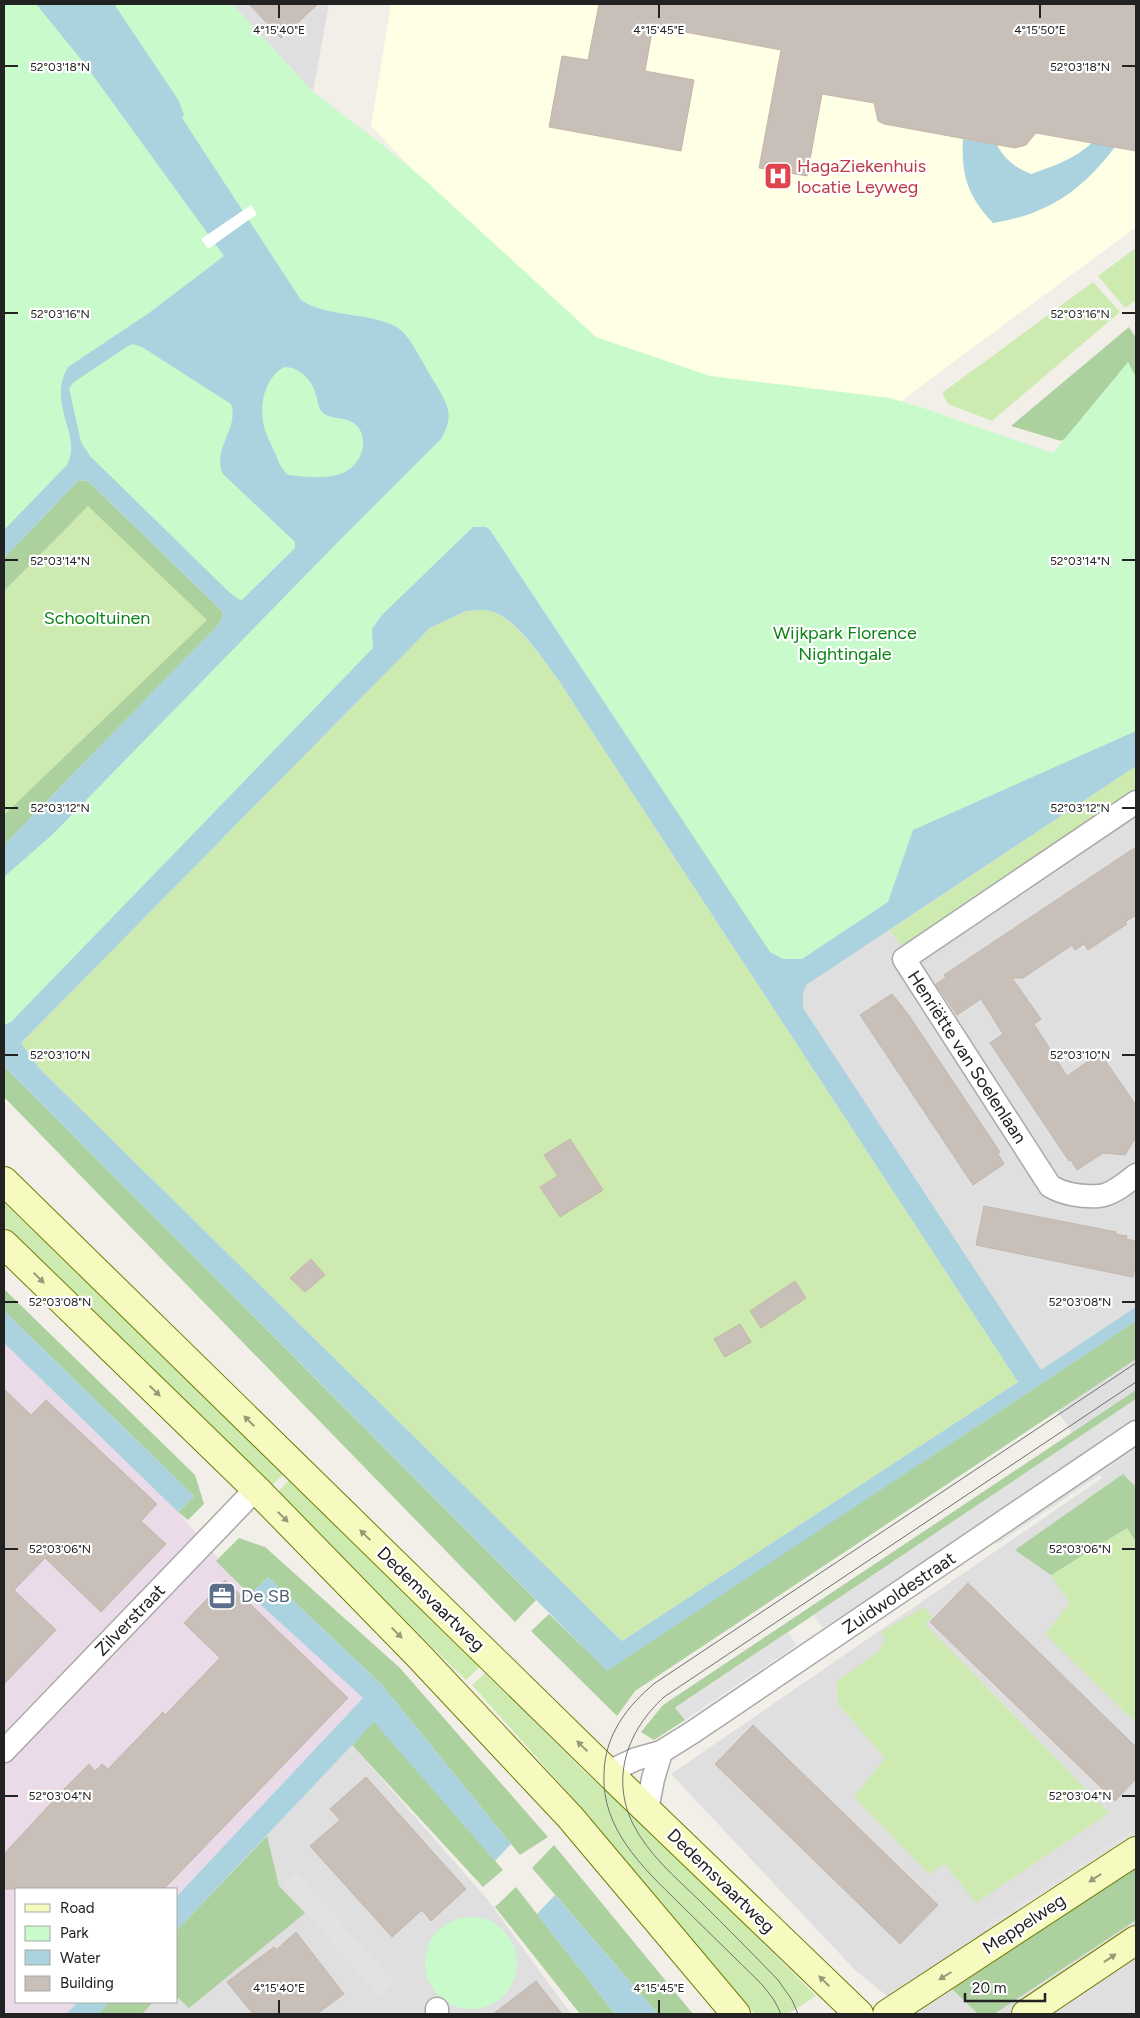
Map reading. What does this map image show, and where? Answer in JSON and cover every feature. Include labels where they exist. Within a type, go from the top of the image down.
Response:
[{"type":"main road","name":"Dedemsvaartweg","points":[[4,1182],[647,1810],[859,2014]]},
{"type":"main road","points":[[4,1244],[256,1489],[417,1654],[570,1817],[736,2014]]},
{"type":"main road","name":"Meppelweg","points":[[887,2014],[1136,1851]]},
{"type":"main road","points":[[1026,2014],[1136,1940]]},
{"type":"street","name":"Henriëtte van Soelenlaan","points":[[1136,802],[904,959],[1050,1186],[1062,1193],[1100,1196],[1136,1176]]},
{"type":"street","name":"Zuidwoldestraat","points":[[608,1772],[636,1759],[661,1752],[1136,1432]]},
{"type":"street","name":"Zilverstraat","points":[[4,1751],[256,1489]]},
{"type":"street","points":[[647,1810],[661,1752]]},
{"type":"shaded area","points":[[232,4],[329,4],[313,92]]},
{"type":"shaded area","name":"HagaZiekenhuis locatie Leyweg","points":[[391,4],[1136,4],[1136,227],[882,415],[715,393],[584,346],[371,126]]},
{"type":"shaded area","points":[[1136,747],[1136,2014],[909,2014],[854,1969],[671,1774],[1102,1478],[775,987]]},
{"type":"shaded area","points":[[4,1343],[178,1512],[250,1595],[363,1698],[178,1895],[178,1888],[15,1888],[15,2003],[77,2003],[66,2014],[4,2014]]},
{"type":"shaded area","points":[[1136,1399],[1136,1425],[823,1628],[814,1615]]},
{"type":"shaded area","points":[[1136,1444],[1136,1451],[997,1544],[993,1539]]},
{"type":"shaded area","points":[[788,1632],[797,1645],[685,1720],[675,1708]]},
{"type":"shaded area","points":[[352,1745],[488,1900],[571,2014],[98,2014],[108,2003],[178,2003],[178,1929]]},
{"type":"shaded area","points":[[1136,1827],[1136,1837],[989,1933],[983,1926]]},
{"type":"shaded area","points":[[296,1872],[395,1983],[380,1997],[282,1885]]},
{"type":"green space","name":"Wijkpark Florence Nightingale","points":[[4,4],[232,4],[313,92],[379,142],[428,183],[596,337],[710,376],[890,398],[1053,453],[1128,362],[1136,377],[1136,747],[775,987],[538,628],[494,601],[439,607],[4,1045],[4,856],[231,619],[84,472],[4,551]]},
{"type":"green space","points":[[1136,248],[1136,300],[1125,308],[1098,276]]},
{"type":"green space","points":[[1093,282],[1120,312],[992,421],[948,404],[942,393]]},
{"type":"green space","points":[[1129,327],[1136,338],[1136,401],[1061,441],[1011,426]]},
{"type":"green space","name":"Schooltuinen","points":[[79,480],[219,624],[4,845],[4,558]]},
{"type":"green space","points":[[79,480],[88,481],[222,611],[223,616],[219,624],[4,845],[4,815],[207,620],[88,506],[4,591],[4,558]]},
{"type":"green space","points":[[466,611],[490,611],[510,622],[529,641],[559,681],[1018,1382],[622,1641],[39,1068],[21,1043],[430,628]]},
{"type":"green space","points":[[1136,766],[1136,789],[901,946],[890,930]]},
{"type":"green space","points":[[4,1066],[536,1600],[515,1622],[4,1097]]},
{"type":"green space","points":[[4,1201],[284,1474],[271,1486],[4,1226]]},
{"type":"green space","points":[[4,1289],[195,1475],[204,1504],[188,1520],[178,1512],[194,1496],[4,1311]]},
{"type":"green space","points":[[1136,1321],[1136,1359],[635,1691],[617,1716],[531,1631],[549,1614],[607,1670]]},
{"type":"green space","points":[[1136,1390],[1136,1399],[676,1707],[685,1720],[654,1740],[641,1732],[663,1705]]},
{"type":"green space","points":[[1123,1474],[1136,1487],[1136,1542],[1127,1528],[1051,1575],[1015,1550]]},
{"type":"green space","points":[[290,1479],[480,1667],[466,1680],[277,1493]]},
{"type":"green space","points":[[1127,1528],[1136,1542],[1136,1723],[1045,1634],[1070,1603],[1051,1575]]},
{"type":"green space","points":[[239,1538],[265,1547],[400,1668],[548,1837],[520,1855],[381,1684],[268,1577],[250,1595],[216,1561]]},
{"type":"green space","points":[[924,1607],[932,1617],[925,1624],[1109,1813],[976,1903],[945,1864],[929,1874],[854,1797],[885,1758],[838,1704],[836,1682],[878,1652],[885,1640],[881,1632]]},
{"type":"green space","points":[[485,1673],[587,1774],[645,1825],[816,1996],[788,2014],[755,2014],[581,1807],[472,1685]]},
{"type":"green space","points":[[374,1721],[503,1870],[483,1887],[352,1745]]},
{"type":"green space","points":[[267,1836],[279,1886],[305,1913],[189,2008],[178,1998],[178,1929]]},
{"type":"green space","points":[[554,1845],[693,2014],[658,2014],[532,1868]]},
{"type":"green space","points":[[1136,1868],[1136,1920],[994,2014],[978,2014],[952,1989]]},
{"type":"green space","points":[[516,1887],[615,2014],[580,2014],[495,1907]]},
{"type":"green space","points":[[462,1917],[480,1917],[497,1924],[510,1937],[517,1954],[517,1972],[510,1989],[497,2002],[480,2009],[462,2009],[445,2002],[432,1989],[425,1972],[425,1954],[432,1937],[445,1924]]},
{"type":"green space","points":[[108,2003],[152,2003],[142,2014],[98,2014]]},
{"type":"water","points":[[36,4],[114,4],[179,101],[184,115],[182,118],[301,300],[311,306],[324,310],[381,321],[393,325],[402,331],[415,349],[443,398],[449,417],[441,439],[53,834],[4,877],[4,845],[219,624],[223,616],[222,611],[88,481],[79,480],[4,558],[4,530],[67,465],[71,454],[71,442],[62,407],[61,394],[62,381],[68,367],[149,313],[224,256],[84,63]],"holes":[[[133,344],[142,347],[231,404],[232,421],[220,456],[223,474],[295,542],[295,548],[242,600],[229,592],[90,456],[81,442],[69,388],[74,382]],[[284,367],[300,372],[312,384],[319,407],[323,413],[352,422],[361,432],[363,438],[362,451],[351,468],[337,475],[304,477],[288,475],[282,467],[266,433],[262,412],[267,386],[277,372]]]},
{"type":"water","points":[[963,139],[997,145],[1011,163],[1031,174],[1071,158],[1092,143],[1115,147],[1089,176],[1062,198],[1031,214],[993,223],[977,204],[968,185],[963,164]]},
{"type":"water","points":[[473,527],[486,527],[490,530],[770,952],[783,959],[802,959],[888,902],[913,830],[1136,731],[1136,766],[806,985],[803,994],[803,1008],[1041,1370],[1136,1307],[1136,1321],[607,1671],[4,1066],[4,1025],[11,1022],[373,648],[372,629],[382,615]],"holes":[[[466,611],[490,611],[510,622],[529,641],[559,681],[1018,1382],[622,1641],[39,1068],[21,1043],[430,628]]]},
{"type":"water","points":[[4,1311],[194,1496],[178,1512],[4,1343]]},
{"type":"water","points":[[268,1577],[381,1684],[511,1844],[495,1861],[374,1722],[178,1929],[178,1895],[363,1698],[250,1595]]},
{"type":"water","points":[[555,1895],[658,2014],[615,2014],[537,1914]]},
{"type":"water","points":[[77,2003],[108,2003],[98,2014],[66,2014]]},
{"type":"pier","points":[[251,205],[257,214],[208,249],[201,239]]},
{"type":"building","points":[[249,4],[318,4],[281,38]]},
{"type":"building","points":[[599,4],[1136,4],[1136,151],[1036,133],[1026,145],[1015,148],[884,124],[878,121],[874,103],[822,94],[807,176],[759,168],[781,50],[653,26],[645,71],[694,80],[681,151],[549,127],[562,56],[588,60]]},
{"type":"building","points":[[1136,847],[1136,915],[1125,922],[1127,924],[1088,950],[1084,944],[1075,950],[1072,945],[1023,978],[1012,978],[1041,1019],[1034,1024],[1067,1076],[1100,1053],[1136,1105],[1136,1137],[1125,1155],[1103,1153],[1077,1170],[1071,1160],[1069,1161],[990,1043],[1003,1034],[981,999],[957,1015],[936,984],[946,977],[944,975]]},
{"type":"building","points":[[892,994],[908,1014],[1000,1152],[998,1154],[1004,1164],[973,1185],[860,1015]]},
{"type":"building","points":[[570,1139],[603,1190],[560,1217],[540,1187],[558,1176],[544,1155]]},
{"type":"building","points":[[984,1206],[1116,1232],[1115,1234],[1127,1236],[1126,1239],[1136,1241],[1133,1277],[976,1245]]},
{"type":"building","points":[[311,1259],[325,1275],[305,1292],[290,1278]]},
{"type":"building","points":[[795,1281],[806,1298],[761,1328],[750,1311]]},
{"type":"building","points":[[740,1324],[751,1342],[725,1357],[714,1339]]},
{"type":"building","points":[[4,1389],[31,1415],[46,1400],[157,1504],[141,1521],[166,1544],[101,1612],[45,1558],[14,1590],[56,1630],[4,1684]]},
{"type":"building","points":[[225,1580],[348,1698],[165,1888],[4,1889],[4,1854],[66,1787],[89,1764],[95,1771],[102,1764],[108,1769],[163,1712],[165,1715],[220,1658],[184,1623]]},
{"type":"building","points":[[968,1583],[1136,1747],[1136,1779],[1115,1801],[930,1622]]},
{"type":"building","points":[[753,1725],[938,1905],[900,1944],[715,1764]]},
{"type":"building","points":[[366,1777],[466,1889],[431,1921],[422,1910],[392,1937],[310,1846],[340,1820],[330,1809]]},
{"type":"building","points":[[296,1932],[344,1994],[317,2014],[253,2014],[227,1982],[274,1947],[276,1950]]},
{"type":"building","points":[[536,1981],[562,2014],[493,2014]]},
{"type":"tram line","points":[[781,2014],[773,1998],[762,1984],[651,1875],[626,1845],[617,1829],[609,1811],[605,1793],[604,1773],[608,1746],[619,1722],[635,1701],[655,1683],[1136,1363]]},
{"type":"tram line","points":[[798,2014],[792,2000],[778,1980],[663,1865],[639,1835],[626,1806],[623,1789],[626,1755],[632,1739],[651,1710],[664,1697],[1136,1382]]},
{"type":"place","name":"HagaZiekenhuis locatie Leyweg","points":[[778,176]]},
{"type":"place","name":"De SB","points":[[222,1596]]}]
